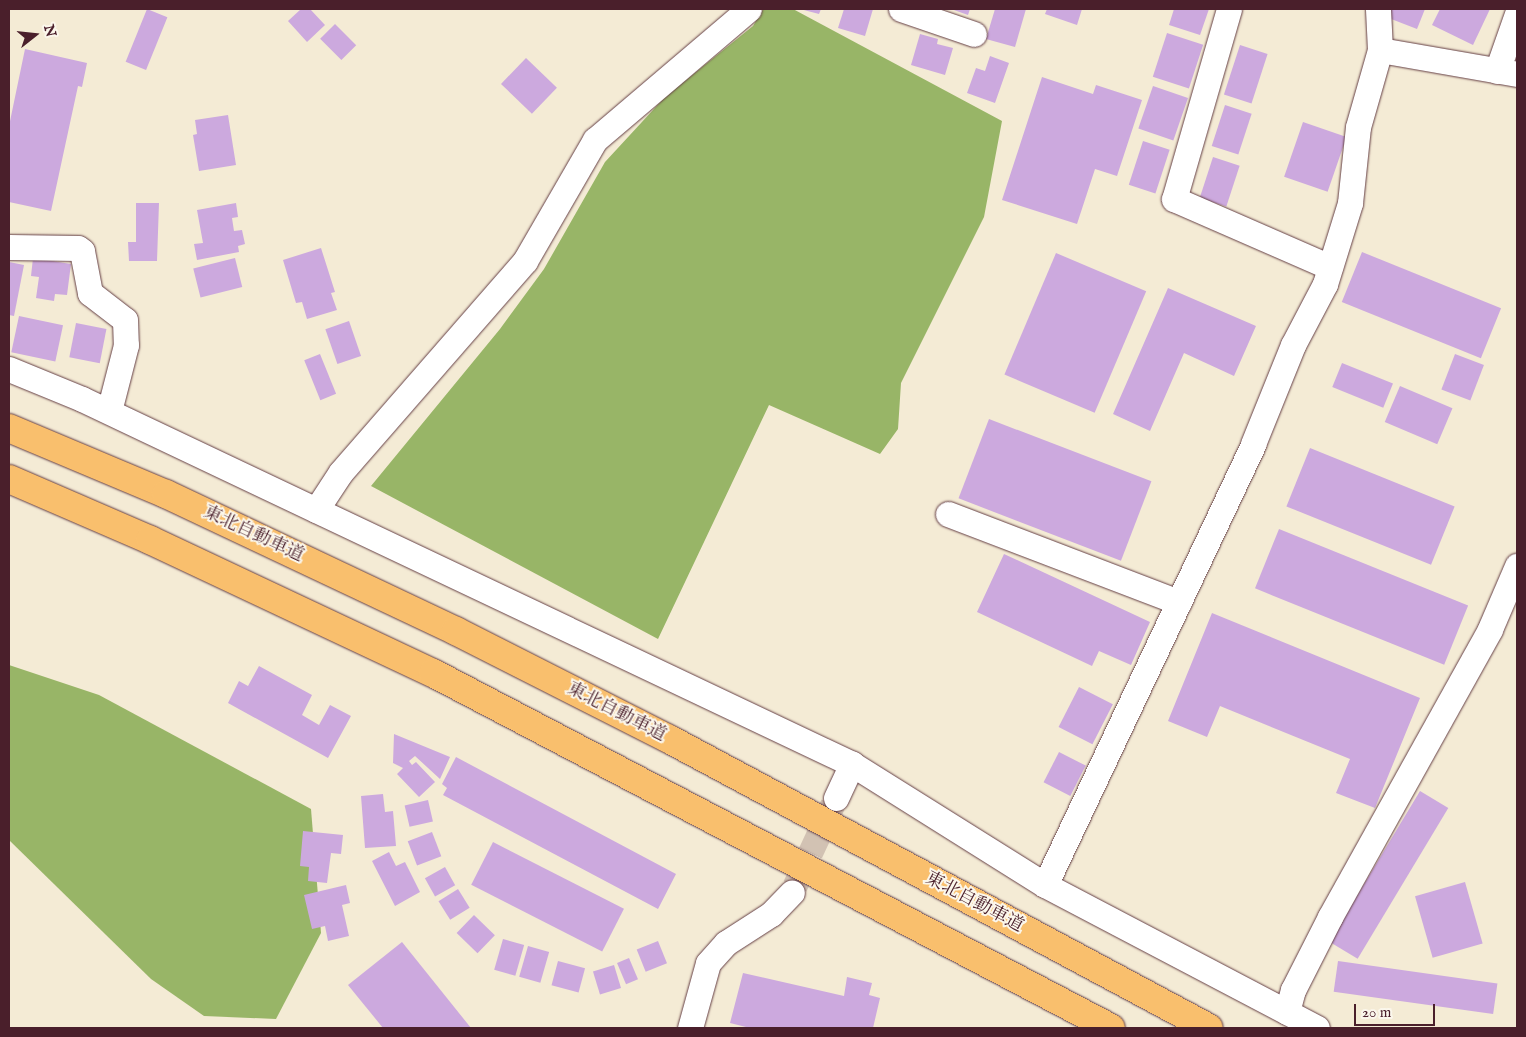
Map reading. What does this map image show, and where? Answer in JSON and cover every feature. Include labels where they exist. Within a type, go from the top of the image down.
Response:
[{"type":"highway","name":"東北自動車道","points":[[9,428],[166,494],[465,636],[669,739],[1209,1028]]},
{"type":"highway","points":[[9,479],[176,552],[433,672],[1111,1028]]},
{"type":"street","points":[[316,510],[341,472],[525,260],[595,140],[749,9]]},
{"type":"street","points":[[901,9],[974,34]]},
{"type":"street","points":[[1229,9],[1174,199],[1330,267]]},
{"type":"street","points":[[1045,885],[1253,444],[1292,345],[1325,284],[1350,203],[1358,127],[1380,50],[1378,9]]},
{"type":"street","points":[[1380,50],[1507,73],[1517,14]]},
{"type":"street","points":[[9,247],[78,248],[82,251],[90,293],[125,320],[126,345],[109,411]]},
{"type":"street","points":[[9,369],[109,411],[852,764],[1045,885],[1317,1028]]},
{"type":"street","points":[[948,514],[1179,602]]},
{"type":"street","points":[[1287,1012],[1294,990],[1330,917],[1490,629],[1517,566]]},
{"type":"street","points":[[836,798],[852,764]]},
{"type":"street","points":[[690,1028],[708,963],[726,943],[771,914],[792,892]]},
{"type":"green space","points":[[763,9],[793,9],[1002,121],[984,217],[901,383],[898,429],[880,454],[769,405],[658,639],[371,486],[500,329],[544,269],[605,162],[665,97],[753,26]]},
{"type":"green space","points":[[9,665],[99,695],[311,809],[321,933],[276,1019],[204,1016],[151,979],[9,840]]},
{"type":"building","points":[[147,9],[167,17],[146,70],[126,62]]},
{"type":"building","points":[[301,9],[310,9],[325,25],[307,42],[288,21]]},
{"type":"building","points":[[800,9],[821,9],[819,14]]},
{"type":"building","points":[[844,9],[873,9],[865,36],[838,28]]},
{"type":"building","points":[[951,9],[970,9],[968,15]]},
{"type":"building","points":[[995,9],[1026,9],[1015,47],[986,39]]},
{"type":"building","points":[[1047,9],[1082,9],[1077,25],[1045,14]]},
{"type":"building","points":[[1174,9],[1209,9],[1200,35],[1169,25]]},
{"type":"building","points":[[1390,9],[1425,9],[1417,29],[1386,17]]},
{"type":"building","points":[[1440,9],[1490,9],[1473,45],[1432,25]]},
{"type":"building","points":[[335,24],[356,45],[341,60],[320,39]]},
{"type":"building","points":[[1167,33],[1203,45],[1189,88],[1153,77]]},
{"type":"building","points":[[920,34],[938,39],[937,44],[953,48],[945,75],[911,65]]},
{"type":"building","points":[[1240,45],[1268,54],[1252,103],[1224,94]]},
{"type":"building","points":[[25,49],[87,63],[82,87],[78,86],[51,211],[9,202],[9,126]]},
{"type":"building","points":[[990,56],[1009,63],[995,103],[967,93],[976,68],[985,71]]},
{"type":"building","points":[[526,58],[557,88],[532,114],[501,84]]},
{"type":"building","points":[[1042,77],[1093,94],[1096,85],[1142,100],[1117,176],[1095,169],[1077,224],[1002,200]]},
{"type":"building","points":[[1153,86],[1188,98],[1173,141],[1138,129]]},
{"type":"building","points":[[1225,105],[1252,114],[1238,155],[1212,146]]},
{"type":"building","points":[[228,115],[236,165],[199,171],[193,135],[197,134],[195,120]]},
{"type":"building","points":[[1303,122],[1346,137],[1328,192],[1284,177]]},
{"type":"building","points":[[1143,141],[1170,150],[1155,193],[1129,185]]},
{"type":"building","points":[[1213,157],[1240,166],[1226,207],[1200,198]]},
{"type":"building","points":[[136,203],[159,203],[157,261],[129,261],[128,242],[136,242]]},
{"type":"building","points":[[236,203],[238,217],[232,218],[234,231],[242,230],[245,244],[238,246],[239,252],[197,260],[194,244],[203,243],[197,210]]},
{"type":"building","points":[[321,248],[335,292],[331,293],[337,310],[307,319],[302,302],[296,303],[283,260]]},
{"type":"building","points":[[1362,252],[1501,308],[1481,358],[1342,302]]},
{"type":"building","points":[[1056,253],[1146,291],[1095,413],[1004,375]]},
{"type":"building","points":[[33,258],[71,264],[67,295],[55,294],[54,301],[36,298],[39,277],[31,276]]},
{"type":"building","points":[[235,258],[242,287],[201,298],[193,268]]},
{"type":"building","points":[[9,262],[24,265],[14,316],[9,315]]},
{"type":"building","points":[[1168,288],[1256,326],[1234,376],[1184,353],[1150,431],[1113,414]]},
{"type":"building","points":[[19,316],[63,325],[55,362],[11,352]]},
{"type":"building","points":[[349,321],[361,356],[337,364],[325,329]]},
{"type":"building","points":[[76,323],[106,329],[100,363],[69,357]]},
{"type":"building","points":[[320,354],[336,394],[320,400],[304,360]]},
{"type":"building","points":[[1455,354],[1484,365],[1470,401],[1441,389]]},
{"type":"building","points":[[1342,363],[1393,384],[1383,408],[1332,387]]},
{"type":"building","points":[[1400,386],[1452,408],[1437,444],[1385,422]]},
{"type":"building","points":[[989,419],[1151,481],[1121,561],[959,498]]},
{"type":"building","points":[[1310,448],[1455,506],[1431,565],[1286,506]]},
{"type":"building","points":[[1279,529],[1468,605],[1444,665],[1255,588]]},
{"type":"building","points":[[1004,554],[1150,622],[1131,665],[1099,651],[1092,666],[977,612]]},
{"type":"building","points":[[1212,613],[1420,698],[1375,808],[1336,793],[1350,759],[1220,706],[1207,737],[1168,721]]},
{"type":"building","points":[[259,666],[312,695],[302,715],[319,725],[330,705],[351,716],[328,758],[228,703],[239,681],[248,686]]},
{"type":"building","points":[[1079,687],[1113,704],[1092,744],[1059,727]]},
{"type":"building","points":[[394,734],[450,757],[440,779],[415,756],[409,761],[412,765],[416,762],[435,782],[419,797],[397,774],[403,768],[393,763]]},
{"type":"building","points":[[1059,752],[1086,766],[1070,796],[1044,782]]},
{"type":"building","points":[[456,757],[676,874],[658,909],[443,795],[447,788],[442,784]]},
{"type":"building","points":[[1420,791],[1448,808],[1358,959],[1329,942]]},
{"type":"building","points":[[383,794],[385,812],[393,811],[396,846],[365,848],[361,796]]},
{"type":"building","points":[[428,800],[433,821],[410,827],[405,805]]},
{"type":"building","points":[[303,831],[343,835],[341,854],[331,853],[327,883],[308,881],[309,867],[300,866]]},
{"type":"building","points":[[432,832],[441,856],[417,866],[408,841]]},
{"type":"building","points":[[493,842],[624,909],[602,952],[471,885]]},
{"type":"building","points":[[389,852],[396,866],[405,862],[420,892],[395,906],[372,861]]},
{"type":"building","points":[[445,867],[455,885],[435,897],[425,878]]},
{"type":"building","points":[[1465,882],[1483,944],[1433,958],[1415,896]]},
{"type":"building","points":[[346,885],[350,903],[342,905],[349,936],[328,941],[325,926],[312,929],[304,895]]},
{"type":"building","points":[[458,889],[470,908],[450,920],[438,901]]},
{"type":"building","points":[[474,915],[495,935],[477,953],[457,933]]},
{"type":"building","points":[[503,939],[524,945],[515,976],[494,970]]},
{"type":"building","points":[[658,941],[667,963],[646,972],[637,950]]},
{"type":"building","points":[[402,942],[471,1028],[383,1028],[348,985]]},
{"type":"building","points":[[528,946],[549,952],[540,983],[519,977]]},
{"type":"building","points":[[629,958],[638,979],[626,984],[617,963]]},
{"type":"building","points":[[558,961],[585,968],[579,992],[552,985]]},
{"type":"building","points":[[1338,961],[1497,983],[1493,1014],[1334,992]]},
{"type":"building","points":[[614,965],[621,988],[600,994],[593,971]]},
{"type":"building","points":[[743,973],[844,996],[847,977],[872,983],[869,995],[880,998],[873,1028],[750,1028],[730,1023]]},
{"type":"tunnel","points":[[795,886],[833,804]]}]
